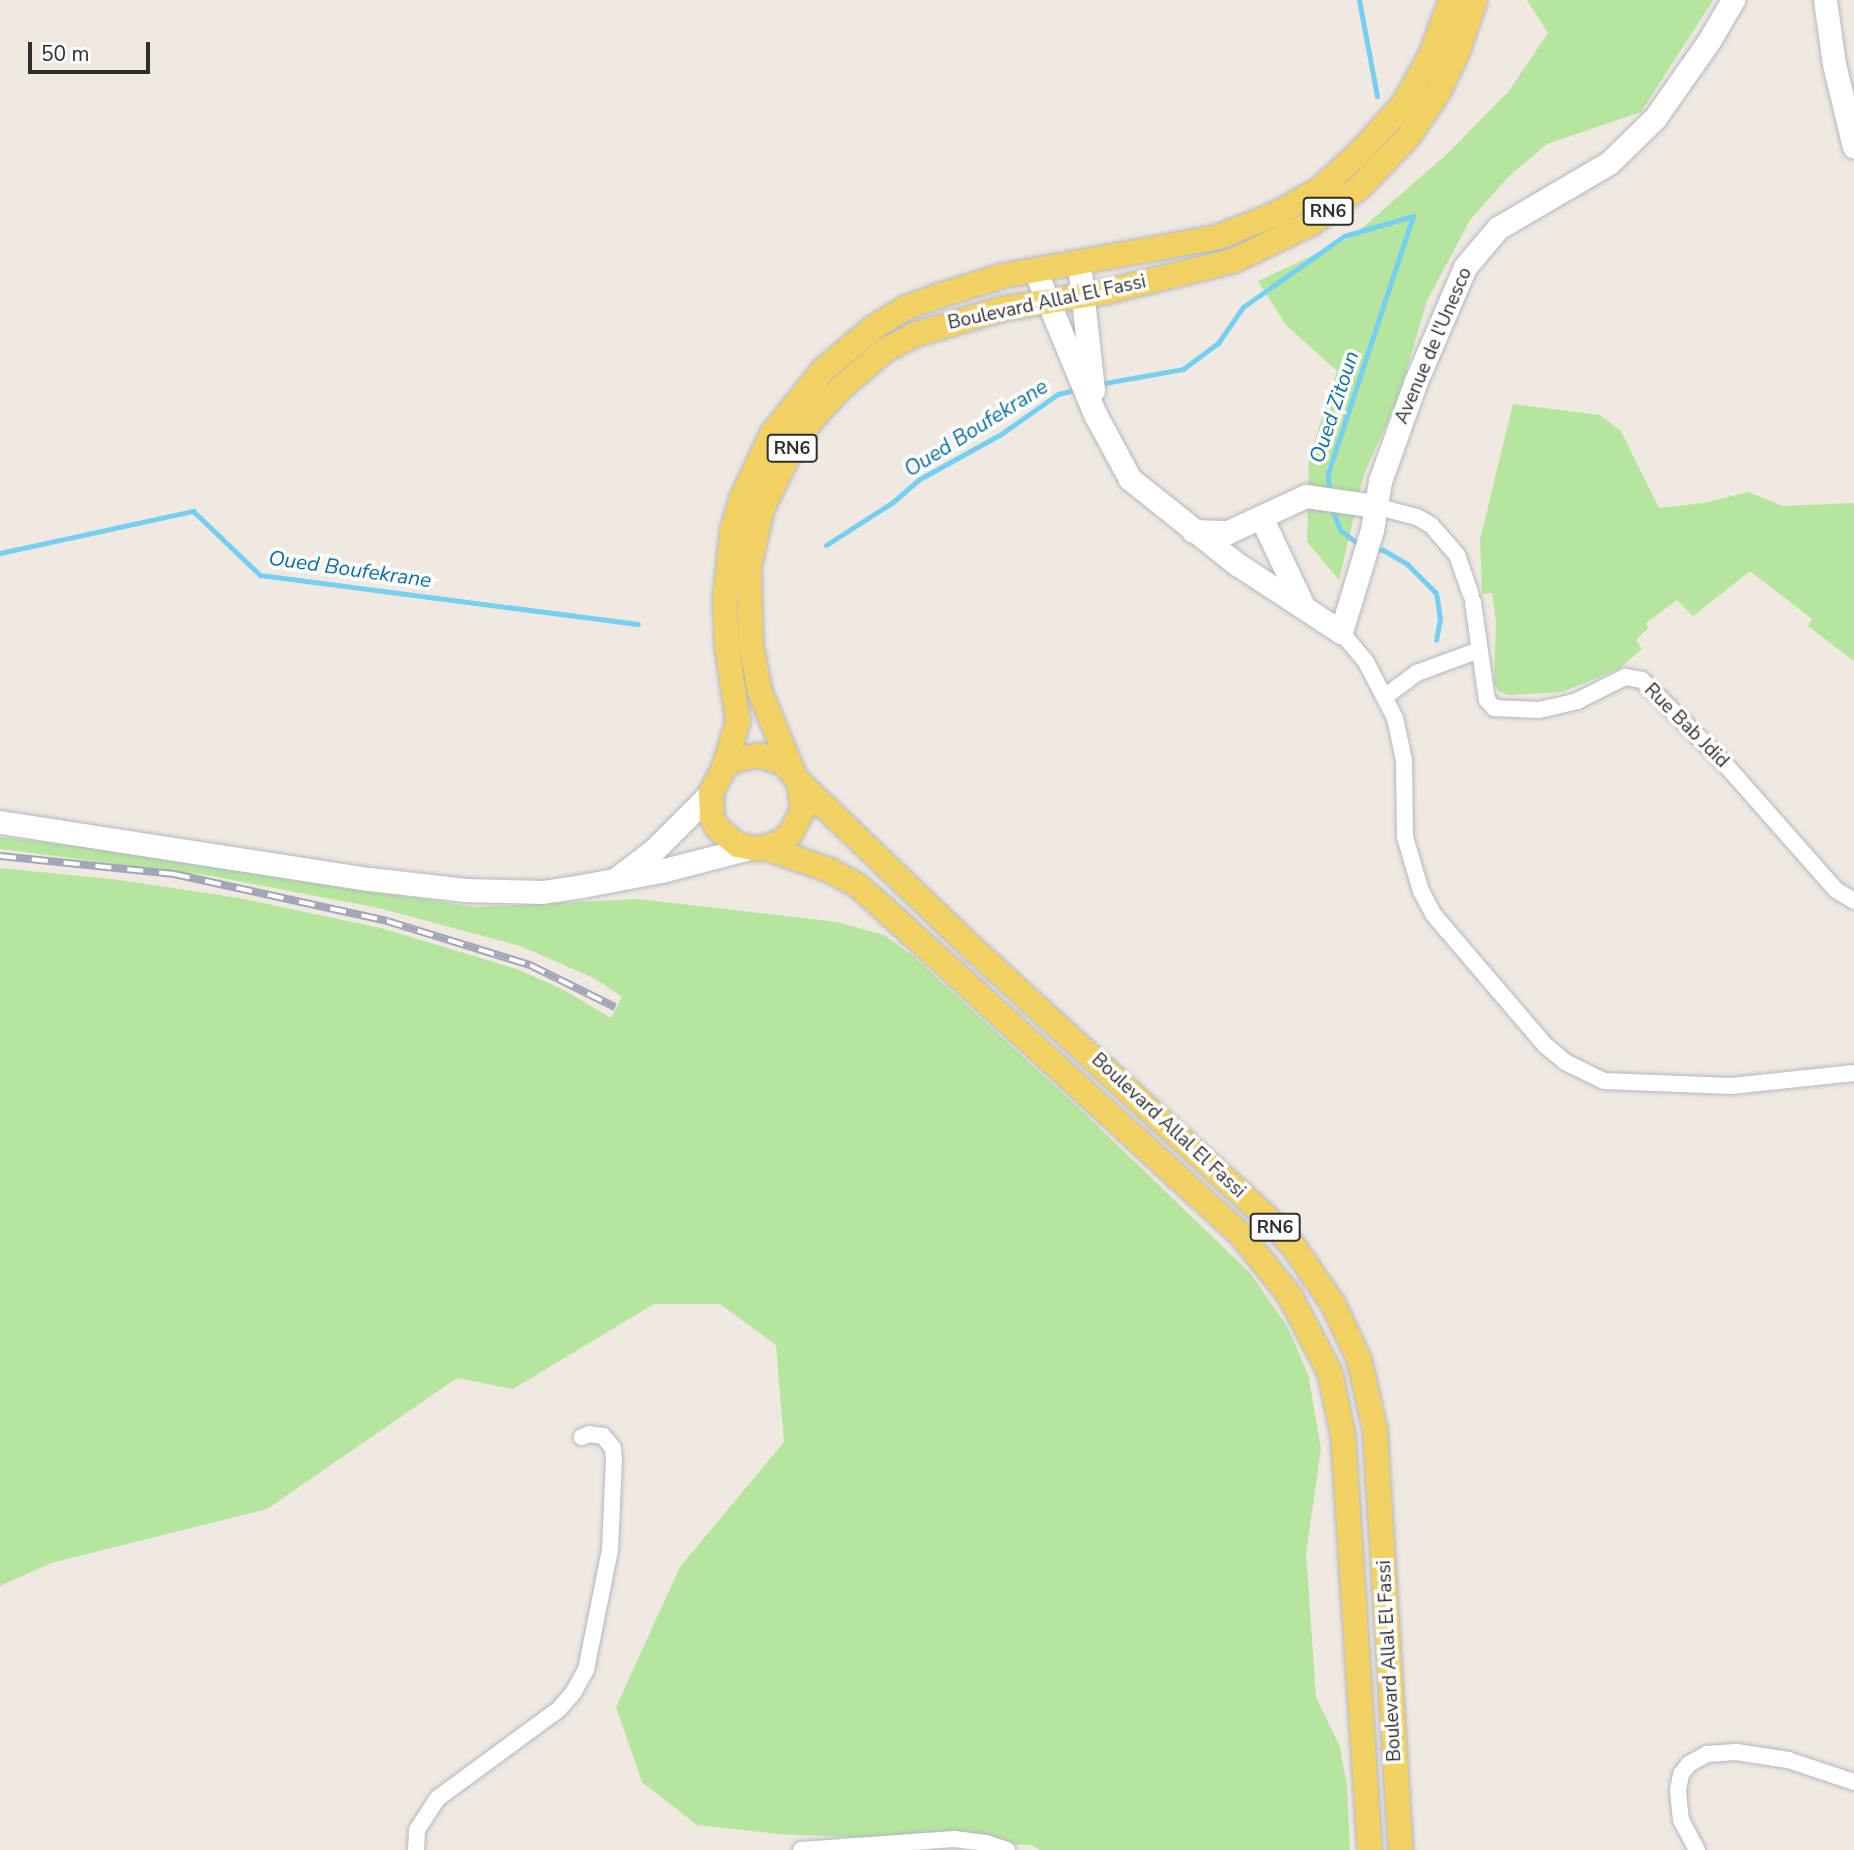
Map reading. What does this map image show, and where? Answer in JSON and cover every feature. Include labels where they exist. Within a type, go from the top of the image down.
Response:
[{"type":"main road","name":"Boulevard Allal El Fassi","points":[[724,768],[738,721],[737,699],[727,647],[727,563],[741,500],[772,434],[823,370],[850,345],[894,315],[937,296],[1035,270],[1218,237],[1276,214],[1320,189],[1359,153],[1403,105],[1431,55],[1451,0]]},
{"type":"main road","name":"Boulevard Allal El Fassi","points":[[1401,1850],[1375,1429],[1359,1359],[1333,1304],[1294,1247],[1265,1216],[972,948],[796,777],[768,718],[751,645],[749,567],[762,509],[793,446],[814,417],[842,387],[886,350],[917,334],[960,320],[1046,301],[1105,292],[1234,261],[1312,223],[1352,194],[1408,137],[1438,93],[1457,53],[1475,0]]},
{"type":"main road","name":"Avenue de l'Unesco","points":[[1341,632],[1372,530],[1375,506],[1416,381],[1465,267],[1498,228],[1609,163],[1655,118],[1709,41],[1732,0]]},
{"type":"main road","points":[[1825,0],[1834,64],[1854,147]]},
{"type":"main road","points":[[1079,262],[1096,414]]},
{"type":"main road","points":[[1035,270],[1096,414],[1130,479],[1237,564],[1341,632]]},
{"type":"main road","name":"Rue Bab Jdid","points":[[1193,531],[1228,532],[1307,496],[1375,506]]},
{"type":"main road","points":[[1261,517],[1303,606]]},
{"type":"main road","name":"RN6","points":[[759,755],[784,763],[796,777],[803,810],[790,834],[758,848],[738,845],[718,829],[712,818],[711,793],[724,768],[734,760],[759,755]]},
{"type":"main road","points":[[615,880],[654,850],[711,793]]},
{"type":"main road","points":[[0,822],[369,880],[465,890],[542,892],[615,880],[758,848]]},
{"type":"main road","name":"Boulevard Allal El Fassi","points":[[758,848],[829,870],[856,886],[881,906],[1242,1236],[1290,1296],[1330,1373],[1343,1436],[1370,1850]]},
{"type":"street","name":"Rue Bab Jdid","points":[[1375,506],[1418,517],[1431,526],[1457,555],[1472,599],[1487,700],[1494,708],[1539,710],[1577,701],[1625,677],[1642,680],[1724,763],[1836,890],[1854,901]]},
{"type":"street","points":[[1341,632],[1366,662],[1386,696],[1402,742],[1405,837],[1421,891],[1433,914],[1545,1045],[1565,1062],[1604,1080],[1731,1086],[1854,1073]]},
{"type":"street","points":[[1386,696],[1417,673],[1479,650]]},
{"type":"street","points":[[416,1850],[417,1830],[438,1798],[559,1709],[573,1693],[586,1670],[610,1550],[614,1460],[613,1448],[603,1436],[589,1434],[582,1437]]},
{"type":"street","points":[[1697,1850],[1681,1821],[1678,1790],[1681,1774],[1689,1763],[1707,1754],[1736,1752],[1788,1760],[1854,1782]]},
{"type":"street","points":[[801,1850],[954,1839],[986,1843],[1007,1850]]},
{"type":"green space","points":[[1527,0],[1713,0],[1641,112],[1547,144],[1508,177],[1470,220],[1427,301],[1398,399],[1364,474],[1339,580],[1307,542],[1309,458],[1337,371],[1286,325],[1258,281],[1352,237],[1448,153],[1508,92],[1548,33]]},
{"type":"green space","points":[[1513,404],[1600,415],[1621,431],[1659,508],[1704,503],[1748,492],[1783,506],[1854,503],[1854,661],[1808,626],[1812,619],[1750,571],[1693,616],[1677,600],[1646,623],[1648,628],[1636,640],[1642,649],[1619,669],[1562,692],[1509,695],[1500,692],[1494,684],[1496,622],[1492,593],[1482,594],[1480,540]]},
{"type":"green space","points":[[0,837],[120,851],[475,907],[638,899],[837,922],[884,935],[912,955],[1080,1109],[1250,1273],[1287,1326],[1308,1374],[1321,1449],[1306,1553],[1316,1697],[1340,1747],[1347,1786],[1350,1850],[1040,1850],[1031,1845],[779,1834],[697,1825],[642,1782],[616,1707],[680,1567],[784,1442],[776,1345],[720,1304],[654,1304],[513,1389],[457,1378],[267,1509],[51,1563],[0,1586],[0,868],[120,880],[239,898],[381,928],[517,969],[564,990],[611,1018],[622,997],[594,978],[520,946],[379,908],[211,876],[0,849]]},
{"type":"waterway","name":"Oued Zitoun","points":[[1359,0],[1377,96]]},
{"type":"waterway","name":"Oued Boufekrane","points":[[1099,384],[1183,369],[1218,343],[1243,307],[1344,236],[1413,216]]},
{"type":"waterway","name":"Oued Zitoun","points":[[1329,492],[1328,473],[1413,216]]},
{"type":"waterway","name":"Oued Boufekrane","points":[[826,545],[893,502],[918,480],[1001,434],[1058,394],[1074,390]]},
{"type":"waterway","name":"Oued Zitoun","points":[[1331,506],[1340,530],[1361,546]]},
{"type":"waterway","name":"Oued Boufekrane","points":[[0,553],[193,511],[260,575],[638,624]]},
{"type":"waterway","name":"Oued Zitoun","points":[[1374,548],[1383,550],[1407,564],[1436,593],[1440,618],[1436,640]]},
{"type":"railway","points":[[0,856],[174,874],[387,921],[530,965],[615,1007]]}]
